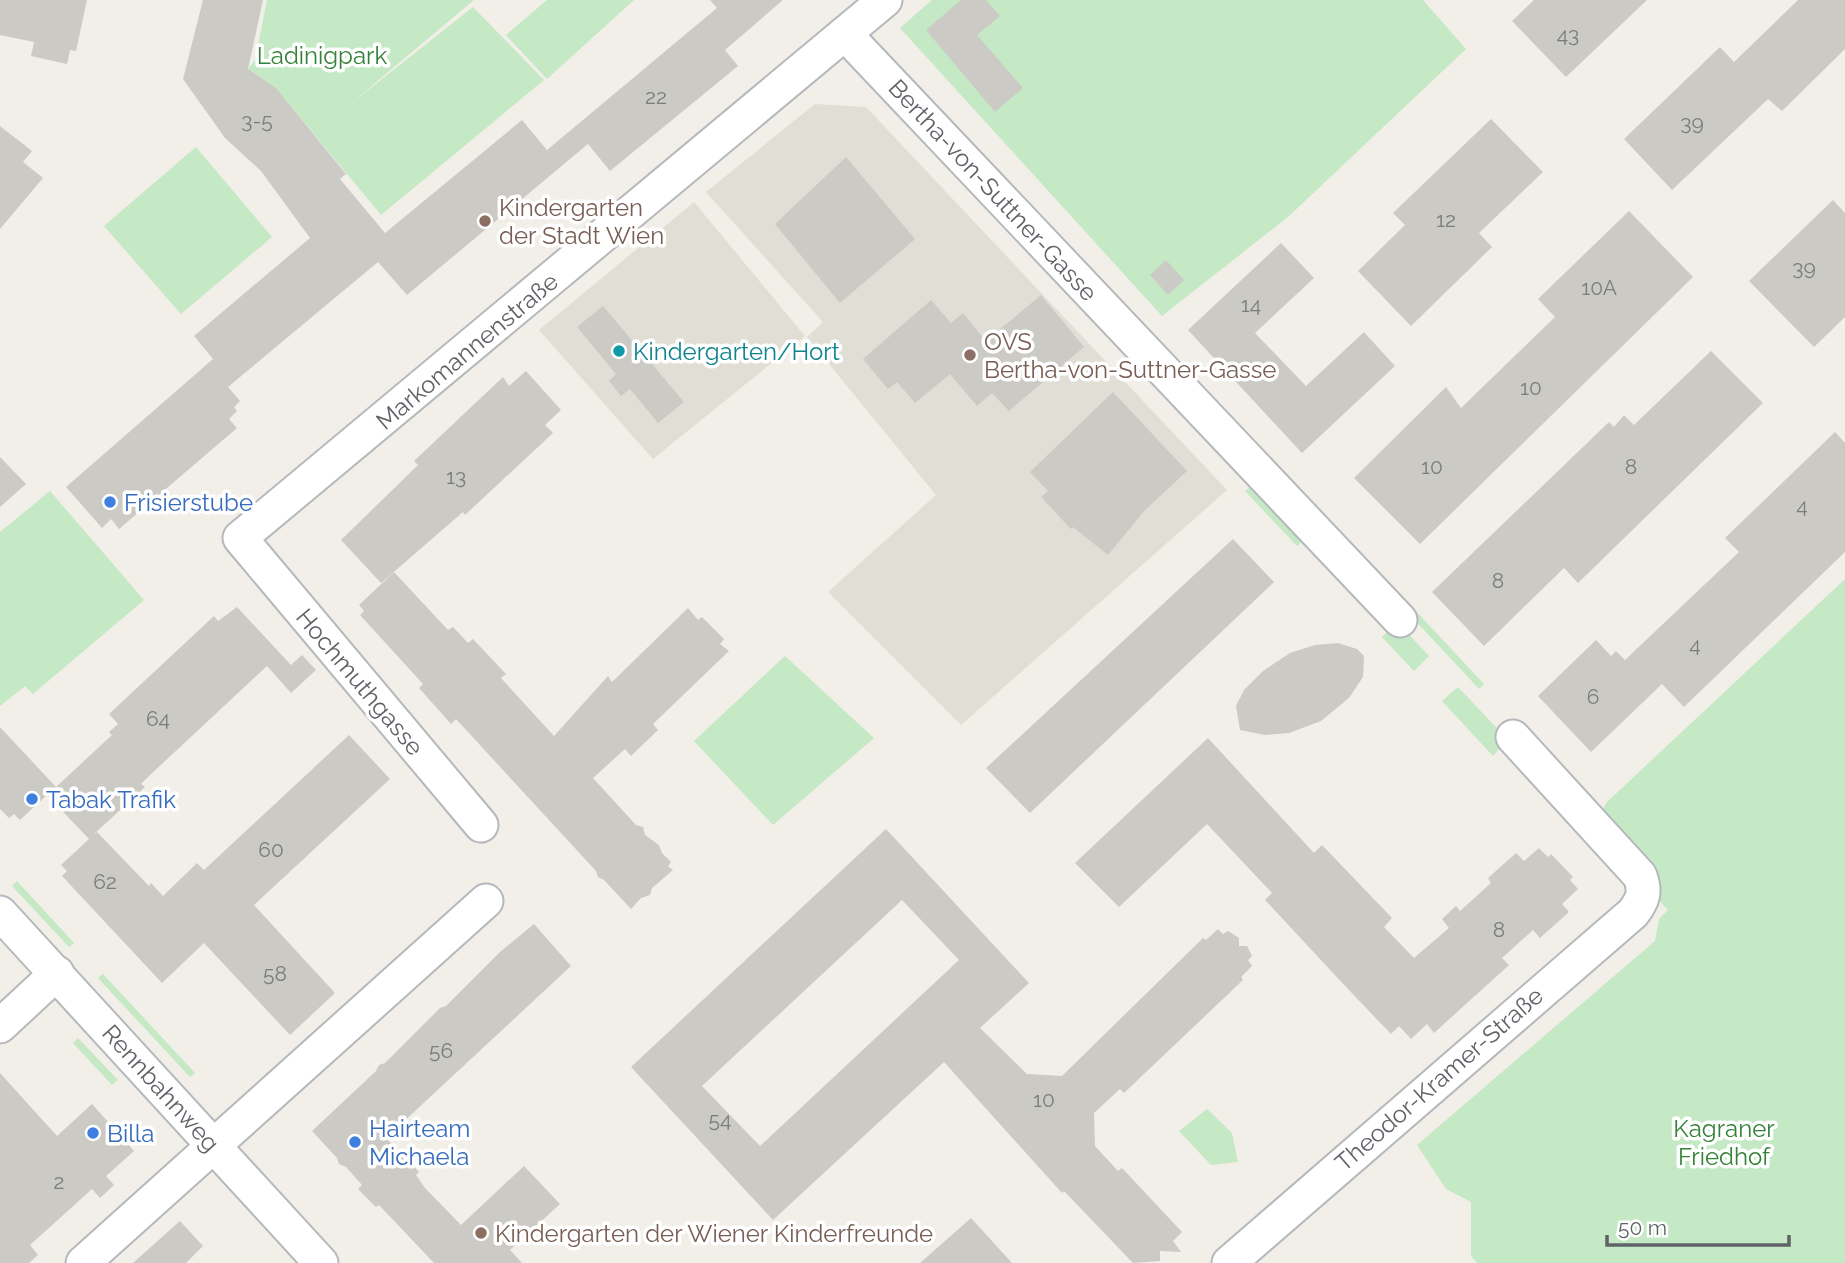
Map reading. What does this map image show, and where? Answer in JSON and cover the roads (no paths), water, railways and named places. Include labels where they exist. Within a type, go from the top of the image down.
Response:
[{"type":"street","name":"Markomannenstraße","points":[[240,538],[885,0]]},
{"type":"street","name":"Bertha-von-Suttner-Gasse","points":[[845,34],[1400,620]]},
{"type":"street","name":"Hochmuthgasse","points":[[240,538],[481,825]]},
{"type":"street","name":"Theodor-Kramer-Straße","points":[[1229,1263],[1633,913],[1644,893],[1640,876],[1513,737]]},
{"type":"street","points":[[83,1263],[486,901]]},
{"type":"street","name":"Rennbahnweg","points":[[0,913],[321,1263]]},
{"type":"street","points":[[0,1026],[57,973]]},
{"type":"place","name":"Kindergarten der Stadt Wien","points":[[485,221]]},
{"type":"place","name":"Kindergarten/Hort","points":[[619,351]]},
{"type":"place","name":"OVS Bertha-von-Suttner-Gasse","points":[[970,355]]},
{"type":"place","name":"Frisierstube","points":[[110,502]]},
{"type":"place","name":"Tabak Trafik","points":[[32,799]]},
{"type":"place","name":"Billa","points":[[93,1133]]},
{"type":"place","name":"Hairteam Michaela","points":[[355,1142]]},
{"type":"place","name":"Kindergarten der Wiener Kinderfreunde","points":[[481,1233]]},
{"type":"park label","name":"Ladinigpark","points":[[322,55]]},
{"type":"park label","name":"Kagraner Friedhof","points":[[1724,1142]]}]
